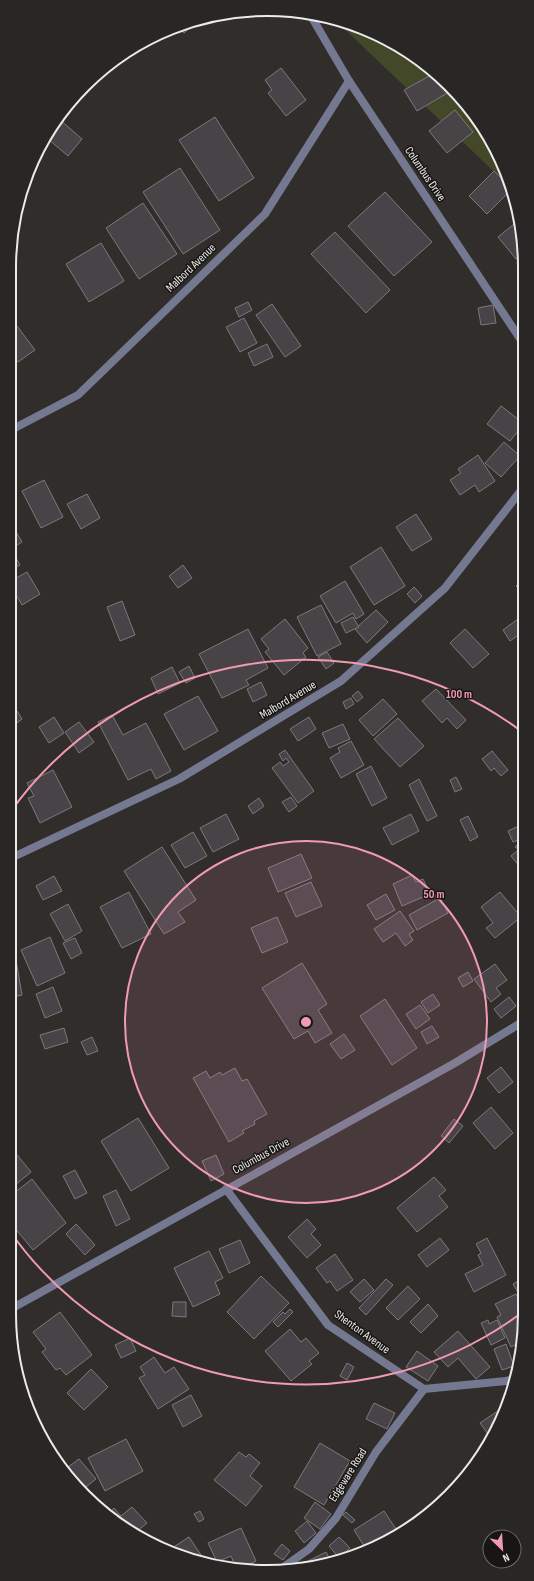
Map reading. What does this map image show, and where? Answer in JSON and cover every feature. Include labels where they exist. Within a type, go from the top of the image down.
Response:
[{"type":"street","name":"Columbus Drive","points":[[315,21],[349,81],[518,335]]},
{"type":"street","name":"Malbord Avenue","points":[[16,427],[78,395],[265,214],[349,81]]},
{"type":"street","name":"Malbord Avenue","points":[[16,856],[179,779],[341,681],[445,588],[518,494]]},
{"type":"street","name":"Columbus Drive","points":[[16,1306],[455,1063],[518,1025]]},
{"type":"street","name":"Shenton Avenue","points":[[226,1189],[328,1325],[424,1389]]},
{"type":"street","points":[[424,1389],[509,1380]]},
{"type":"street","name":"Edgeware Road","points":[[288,1564],[309,1549],[336,1518],[376,1452],[424,1389]]},
{"type":"green space","points":[[343,28],[378,42],[406,58],[432,78],[456,102],[476,128],[492,156],[503,180]]},
{"type":"building","points":[[189,28],[184,33],[182,31]]},
{"type":"building","points":[[281,68],[306,100],[286,116],[268,93],[272,90],[265,80]]},
{"type":"building","points":[[430,76],[447,93],[417,111],[404,90]]},
{"type":"building","points":[[455,110],[473,132],[447,153],[429,131]]},
{"type":"building","points":[[215,117],[254,178],[219,201],[179,140]]},
{"type":"building","points":[[62,122],[82,139],[68,156],[50,141]]},
{"type":"building","points":[[180,168],[220,230],[183,254],[143,192]]},
{"type":"building","points":[[494,171],[502,179],[507,194],[487,214],[469,196]]},
{"type":"building","points":[[385,192],[432,242],[394,276],[348,226]]},
{"type":"building","points":[[143,203],[177,254],[139,279],[106,228]]},
{"type":"building","points":[[514,224],[517,258],[516,259],[498,237]]},
{"type":"building","points":[[335,232],[390,290],[366,313],[311,254]]},
{"type":"building","points":[[101,243],[124,281],[89,302],[66,264]]},
{"type":"building","points":[[248,302],[252,310],[239,317],[235,308]]},
{"type":"building","points":[[272,304],[301,346],[285,357],[256,315]]},
{"type":"building","points":[[493,305],[496,323],[481,325],[478,308]]},
{"type":"building","points":[[244,318],[257,343],[240,352],[226,327]]},
{"type":"building","points":[[17,326],[35,350],[18,362],[16,359]]},
{"type":"building","points":[[267,344],[273,357],[254,366],[248,353]]},
{"type":"building","points":[[501,406],[518,419],[518,431],[510,441],[487,424]]},
{"type":"building","points":[[504,442],[518,454],[518,458],[501,477],[485,463]]},
{"type":"building","points":[[478,455],[495,481],[479,492],[475,485],[460,495],[450,480],[461,473],[458,469]]},
{"type":"building","points":[[44,480],[63,517],[41,528],[22,491]]},
{"type":"building","points":[[87,494],[100,518],[81,529],[67,504]]},
{"type":"building","points":[[416,514],[432,539],[412,551],[396,527]]},
{"type":"building","points":[[16,532],[22,542],[16,546]]},
{"type":"building","points":[[381,547],[405,586],[374,605],[350,567]]},
{"type":"building","points":[[16,558],[20,565],[16,567]]},
{"type":"building","points":[[183,565],[192,578],[178,588],[169,576]]},
{"type":"building","points":[[27,572],[40,594],[22,605],[16,594],[16,578]]},
{"type":"building","points":[[345,581],[364,614],[356,619],[353,613],[336,623],[320,596]]},
{"type":"building","points":[[414,587],[422,596],[415,603],[407,594]]},
{"type":"building","points":[[122,601],[135,635],[120,641],[107,607]]},
{"type":"building","points":[[321,605],[341,644],[317,656],[297,617]]},
{"type":"building","points":[[376,610],[388,622],[367,643],[355,629]]},
{"type":"building","points":[[353,617],[359,627],[346,633],[341,623]]},
{"type":"building","points":[[285,619],[308,648],[303,653],[306,657],[284,675],[265,652],[269,649],[261,639]]},
{"type":"building","points":[[518,619],[518,635],[510,641],[503,630]]},
{"type":"building","points":[[248,629],[268,668],[246,680],[249,685],[222,698],[199,654]]},
{"type":"building","points":[[465,629],[489,654],[473,668],[450,643]]},
{"type":"building","points":[[327,652],[334,663],[326,669],[318,657]]},
{"type":"building","points":[[189,666],[195,678],[186,683],[179,672]]},
{"type":"building","points":[[172,667],[180,683],[158,694],[151,678]]},
{"type":"building","points":[[261,682],[267,695],[253,702],[247,689]]},
{"type":"building","points":[[436,689],[466,720],[457,729],[447,718],[442,723],[422,701]]},
{"type":"building","points":[[358,691],[363,697],[357,702],[352,696]]},
{"type":"building","points":[[198,696],[218,731],[184,750],[164,714]]},
{"type":"building","points":[[351,698],[354,704],[346,709],[343,702]]},
{"type":"building","points":[[383,699],[397,714],[373,736],[359,720]]},
{"type":"building","points":[[16,712],[22,719],[16,724]]},
{"type":"building","points":[[112,715],[123,735],[146,723],[171,771],[156,779],[151,769],[128,780],[98,722]]},
{"type":"building","points":[[54,717],[64,733],[49,743],[39,727]]},
{"type":"building","points":[[309,717],[316,729],[298,741],[290,729]]},
{"type":"building","points":[[398,718],[424,746],[400,767],[374,739]]},
{"type":"building","points":[[79,722],[94,742],[79,753],[65,732]]},
{"type":"building","points":[[343,724],[350,739],[329,748],[322,733]]},
{"type":"building","points":[[351,741],[364,765],[341,778],[330,758],[340,752],[338,748]]},
{"type":"building","points":[[285,750],[314,791],[298,803],[272,768],[280,762],[283,766],[289,762],[286,758],[283,761],[279,754]]},
{"type":"building","points":[[492,751],[508,770],[501,776],[494,768],[491,771],[482,759]]},
{"type":"building","points":[[371,766],[387,798],[372,806],[356,774]]},
{"type":"building","points":[[53,770],[72,807],[40,823],[28,798],[34,796],[27,783]]},
{"type":"building","points":[[456,777],[462,789],[455,792],[450,780]]},
{"type":"building","points":[[419,779],[437,816],[427,821],[409,785]]},
{"type":"building","points":[[291,797],[297,806],[289,812],[282,802]]},
{"type":"building","points":[[259,798],[264,806],[253,814],[248,806]]},
{"type":"building","points":[[226,814],[239,839],[213,852],[200,828]]},
{"type":"building","points":[[411,814],[419,831],[392,845],[383,828]]},
{"type":"building","points":[[468,816],[478,837],[470,841],[460,820]]},
{"type":"building","points":[[517,827],[518,840],[513,842],[508,831]]},
{"type":"building","points":[[193,832],[207,856],[185,868],[171,845]]},
{"type":"building","points":[[162,847],[196,900],[178,912],[185,922],[164,934],[124,871]]},
{"type":"building","points":[[518,850],[518,865],[511,856]]},
{"type":"building","points":[[301,854],[312,878],[278,892],[268,868]]},
{"type":"building","points":[[412,875],[416,882],[423,879],[430,894],[402,906],[393,884]]},
{"type":"building","points":[[54,876],[62,891],[43,900],[36,886]]},
{"type":"building","points":[[311,882],[322,906],[296,917],[285,893]]},
{"type":"building","points":[[129,892],[151,934],[122,948],[100,907]]},
{"type":"building","points":[[500,892],[518,913],[518,919],[495,938],[486,928],[493,923],[481,907]]},
{"type":"building","points":[[386,894],[395,910],[376,920],[367,905]]},
{"type":"building","points":[[440,898],[448,913],[417,930],[409,915]]},
{"type":"building","points":[[68,904],[82,931],[65,941],[50,914]]},
{"type":"building","points":[[400,911],[414,931],[409,934],[413,940],[405,946],[396,933],[383,942],[374,929]]},
{"type":"building","points":[[277,917],[288,942],[262,953],[251,928]]},
{"type":"building","points":[[50,937],[65,973],[37,986],[21,950]]},
{"type":"building","points":[[75,938],[82,953],[71,959],[63,943]]},
{"type":"building","points":[[16,960],[22,995],[16,996]]},
{"type":"building","points":[[302,963],[327,1004],[318,1010],[332,1033],[315,1043],[308,1031],[294,1039],[262,988]]},
{"type":"building","points":[[495,964],[507,980],[496,988],[501,994],[491,1002],[474,979]]},
{"type":"building","points":[[468,972],[473,981],[463,987],[458,978]]},
{"type":"building","points":[[53,987],[62,1011],[45,1018],[36,994]]},
{"type":"building","points":[[433,994],[440,1005],[428,1013],[421,1002]]},
{"type":"building","points":[[509,997],[516,1006],[501,1018],[494,1009]]},
{"type":"building","points":[[385,999],[417,1048],[392,1065],[360,1016]]},
{"type":"building","points":[[420,1005],[430,1019],[416,1029],[406,1014]]},
{"type":"building","points":[[432,1026],[439,1037],[427,1044],[421,1032]]},
{"type":"building","points":[[64,1028],[68,1042],[45,1049],[40,1035]]},
{"type":"building","points":[[344,1034],[355,1050],[341,1059],[330,1044]]},
{"type":"building","points":[[92,1037],[98,1051],[87,1055],[81,1042]]},
{"type":"building","points":[[501,1067],[513,1082],[499,1093],[487,1078]]},
{"type":"building","points":[[235,1068],[242,1081],[247,1079],[267,1114],[254,1121],[255,1124],[242,1131],[244,1133],[229,1142],[193,1078],[206,1071],[210,1078],[220,1072],[222,1075]]},
{"type":"building","points":[[491,1107],[513,1133],[495,1149],[473,1123]]},
{"type":"building","points":[[138,1118],[169,1168],[131,1191],[101,1141]]},
{"type":"building","points":[[454,1119],[463,1126],[449,1143],[441,1136]]},
{"type":"building","points":[[16,1154],[31,1172],[16,1184]]},
{"type":"building","points":[[216,1155],[224,1174],[211,1181],[202,1161]]},
{"type":"building","points":[[75,1170],[87,1193],[75,1199],[63,1176]]},
{"type":"building","points":[[434,1177],[446,1190],[439,1196],[448,1207],[417,1232],[397,1208]]},
{"type":"building","points":[[32,1179],[66,1223],[33,1250],[16,1229],[16,1192]]},
{"type":"building","points":[[116,1190],[130,1219],[116,1226],[103,1196]]},
{"type":"building","points":[[307,1219],[316,1229],[311,1234],[321,1245],[307,1258],[288,1237]]},
{"type":"building","points":[[76,1224],[95,1245],[85,1255],[66,1234]]},
{"type":"building","points":[[440,1238],[449,1250],[427,1267],[418,1255]]},
{"type":"building","points":[[487,1238],[506,1275],[474,1292],[465,1274],[483,1265],[478,1255],[481,1253],[476,1244]]},
{"type":"building","points":[[240,1240],[250,1263],[229,1273],[219,1249]]},
{"type":"building","points":[[209,1251],[223,1278],[215,1282],[220,1294],[193,1307],[174,1268]]},
{"type":"building","points":[[335,1254],[353,1280],[337,1291],[330,1281],[327,1283],[316,1268]]},
{"type":"building","points":[[261,1276],[289,1303],[254,1339],[227,1312]]},
{"type":"building","points":[[364,1279],[374,1290],[360,1302],[350,1292]]},
{"type":"building","points":[[386,1279],[393,1285],[366,1315],[359,1308]]},
{"type":"building","points":[[518,1281],[518,1292],[513,1284]]},
{"type":"building","points":[[408,1286],[420,1299],[398,1320],[386,1308]]},
{"type":"building","points":[[516,1294],[518,1298],[516,1344],[511,1347],[497,1317],[501,1315],[495,1304]]},
{"type":"building","points":[[173,1302],[186,1302],[186,1317],[172,1316]]},
{"type":"building","points":[[428,1304],[438,1316],[421,1333],[410,1322]]},
{"type":"building","points":[[290,1309],[293,1312],[278,1327],[273,1322],[283,1312],[285,1314]]},
{"type":"building","points":[[60,1312],[92,1355],[66,1375],[60,1368],[56,1370],[42,1352],[46,1349],[33,1332]]},
{"type":"building","points":[[488,1320],[489,1324],[497,1320],[505,1338],[491,1345],[481,1323]]},
{"type":"building","points":[[290,1329],[301,1342],[306,1338],[319,1353],[309,1361],[312,1364],[291,1381],[265,1351]]},
{"type":"building","points":[[458,1331],[490,1367],[476,1379],[458,1358],[448,1367],[434,1352]]},
{"type":"building","points":[[130,1338],[136,1351],[121,1358],[115,1345]]},
{"type":"building","points":[[506,1344],[513,1363],[512,1367],[502,1370],[494,1349]]},
{"type":"building","points":[[417,1351],[438,1366],[428,1381],[406,1367]]},
{"type":"building","points":[[154,1357],[165,1373],[174,1367],[189,1389],[158,1409],[139,1378],[145,1375],[140,1367]]},
{"type":"building","points":[[347,1363],[354,1367],[347,1380],[340,1376]]},
{"type":"building","points":[[91,1369],[108,1387],[84,1410],[67,1393]]},
{"type":"building","points":[[191,1395],[202,1416],[183,1427],[172,1405]]},
{"type":"building","points":[[374,1403],[395,1413],[387,1429],[366,1419]]},
{"type":"building","points":[[499,1410],[487,1433],[480,1423]]},
{"type":"building","points":[[126,1439],[143,1471],[105,1491],[88,1458]]},
{"type":"building","points":[[320,1443],[350,1461],[324,1505],[294,1487]]},
{"type":"building","points":[[239,1452],[246,1457],[249,1454],[260,1463],[250,1476],[262,1486],[246,1506],[214,1480]]},
{"type":"building","points":[[79,1459],[96,1479],[86,1487],[68,1467]]},
{"type":"building","points":[[315,1502],[331,1514],[320,1529],[304,1518]]},
{"type":"building","points":[[132,1507],[147,1523],[139,1530],[111,1511],[114,1508],[121,1516]]},
{"type":"building","points":[[200,1511],[204,1519],[199,1522],[194,1514]]},
{"type":"building","points":[[384,1511],[396,1529],[364,1546],[354,1530]]},
{"type":"building","points":[[346,1512],[355,1520],[352,1523],[343,1515]]},
{"type":"building","points":[[307,1521],[316,1533],[304,1543],[295,1531]]},
{"type":"building","points":[[241,1528],[256,1561],[250,1564],[234,1563],[231,1556],[221,1560],[216,1559],[208,1543]]},
{"type":"building","points":[[189,1537],[202,1556],[186,1552],[174,1547]]},
{"type":"building","points":[[339,1537],[350,1548],[345,1553],[336,1555],[329,1546]]},
{"type":"building","points":[[282,1544],[290,1551],[283,1560],[274,1554]]},
{"type":"building","points":[[326,1552],[329,1557],[316,1560],[306,1562]]}]
